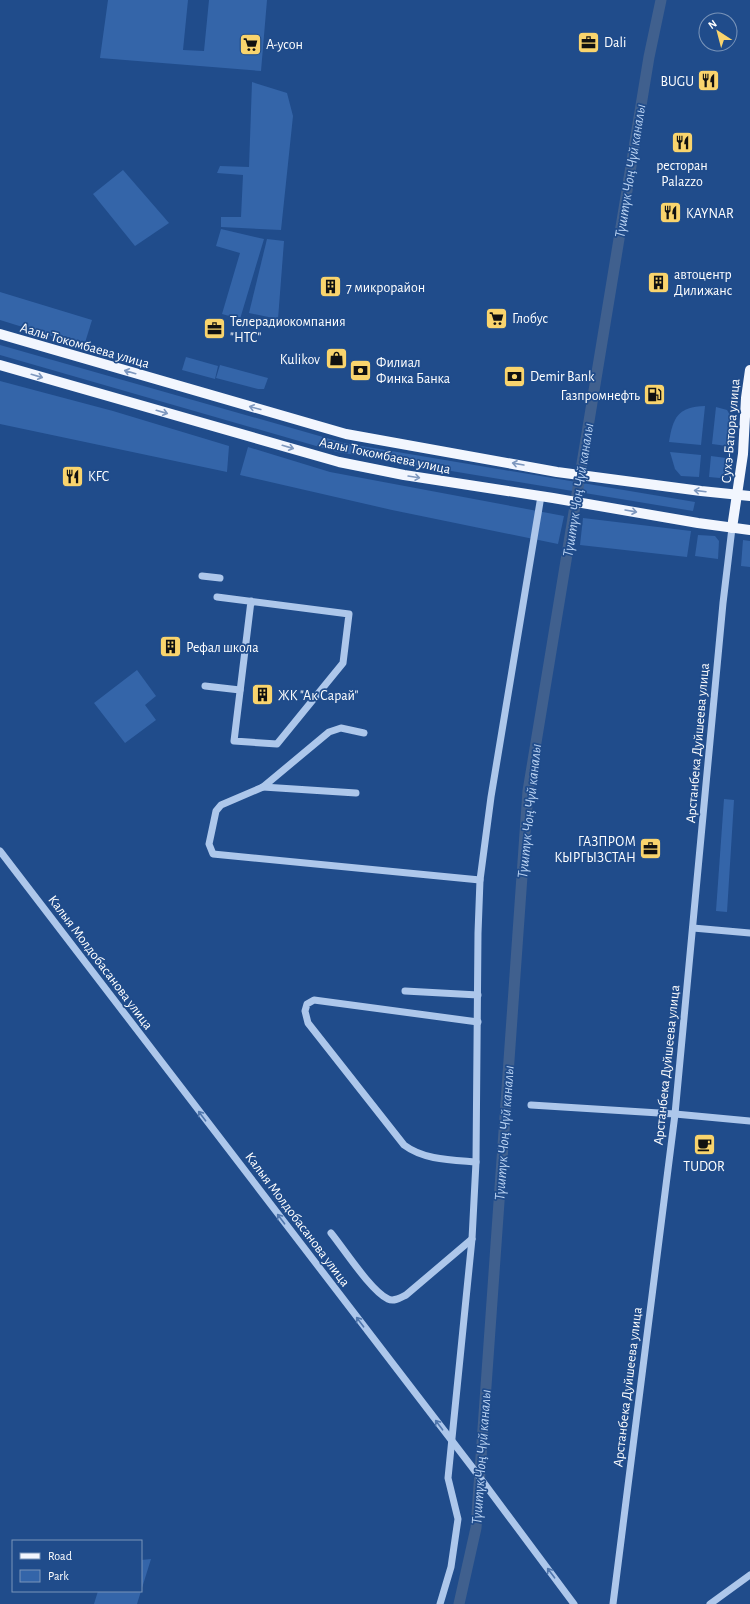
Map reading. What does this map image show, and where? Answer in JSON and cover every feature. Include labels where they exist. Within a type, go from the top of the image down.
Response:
[{"type":"main road","name":"Аалы Токомбаева улица","points":[[0,334],[346,434],[557,472],[750,496]]},
{"type":"main road","name":"Аалы Токомбаева улица","points":[[0,365],[339,462],[404,475],[750,530]]},
{"type":"main road","name":"Сухэ-Батора улица","points":[[732,528],[738,495],[750,370]]},
{"type":"street","points":[[440,1604],[451,1567],[458,1519],[448,1478],[472,1239],[476,1162],[478,933],[480,880],[491,797],[541,496]]},
{"type":"street","name":"Арстанбека Дуйшеева улица","points":[[612,1604],[675,1114],[723,603],[732,528]]},
{"type":"street","points":[[202,576],[220,578]]},
{"type":"street","points":[[217,596],[349,614],[343,663],[277,744],[234,740],[250,601]]},
{"type":"street","points":[[205,686],[240,690]]},
{"type":"street","points":[[364,733],[341,728],[329,732],[263,787],[221,805],[216,811],[209,844],[213,854],[480,880]]},
{"type":"street","points":[[263,787],[356,793]]},
{"type":"street","name":"Калыя Молдобасанова улица","points":[[0,851],[452,1443],[472,1467],[574,1604]]},
{"type":"street","points":[[693,928],[750,933]]},
{"type":"street","points":[[405,991],[478,995]]},
{"type":"street","points":[[476,1162],[430,1157],[412,1151],[404,1145],[308,1023],[305,1011],[308,1004],[312,1001],[326,1001],[478,1022]]},
{"type":"street","points":[[531,1105],[750,1120]]},
{"type":"street","points":[[332,1233],[376,1290],[388,1299],[393,1300],[406,1295],[472,1239]]},
{"type":"street","points":[[710,1604],[750,1575]]},
{"type":"green space","points":[[108,0],[188,0],[183,50],[204,51],[209,0],[267,0],[261,71],[100,58]]},
{"type":"green space","points":[[252,82],[287,93],[293,116],[281,230],[221,227],[221,217],[241,217],[243,175],[217,173],[220,166],[249,167]]},
{"type":"green space","points":[[123,170],[169,223],[135,246],[93,194]]},
{"type":"green space","points":[[221,229],[264,239],[240,319],[222,314],[240,253],[216,246]]},
{"type":"green space","points":[[267,239],[284,241],[278,319],[249,313]]},
{"type":"green space","points":[[0,292],[92,320],[84,346],[0,320]]},
{"type":"green space","points":[[0,345],[344,443],[695,502],[693,511],[337,452],[0,355]]},
{"type":"green space","points":[[186,357],[218,366],[215,379],[182,370]]},
{"type":"green space","points":[[220,365],[268,378],[264,389],[258,389],[216,378]]},
{"type":"green space","points":[[0,381],[113,411],[229,446],[227,472],[0,424]]},
{"type":"green space","points":[[705,406],[701,445],[669,442],[675,420],[678,415],[689,409]]},
{"type":"green space","points":[[716,407],[727,410],[730,415],[727,446],[712,444]]},
{"type":"green space","points":[[248,447],[330,472],[564,516],[558,544],[392,510],[240,475]]},
{"type":"green space","points":[[670,452],[701,455],[699,477],[681,476],[675,469]]},
{"type":"green space","points":[[711,456],[726,458],[724,475],[720,478],[709,477]]},
{"type":"green space","points":[[583,518],[691,531],[687,557],[580,545]]},
{"type":"green space","points":[[698,535],[715,536],[719,541],[718,559],[695,556]]},
{"type":"green space","points":[[743,540],[750,541],[750,567],[741,566]]},
{"type":"green space","points":[[137,670],[156,696],[145,705],[156,720],[125,743],[94,703]]},
{"type":"green space","points":[[724,799],[734,800],[727,912],[716,911]]},
{"type":"green space","points":[[151,1559],[142,1588],[142,1560]]},
{"type":"green space","points":[[98,1592],[141,1592],[137,1604],[94,1604]]},
{"type":"waterway","name":"Түштүк Чоң Чүй каналы","points":[[459,1604],[476,1528],[528,791],[649,57],[661,0]]},
{"type":"place","name":"Dali","points":[[588,42]]},
{"type":"place","name":"А-усон","points":[[251,44]]},
{"type":"place","name":"BUGU","points":[[709,81]]},
{"type":"place","name":"ресторан Palazzo","points":[[682,143]]},
{"type":"place","name":"KAYNAR","points":[[670,213]]},
{"type":"place","name":"автоцентр Дилижанс","points":[[659,282]]},
{"type":"place","name":"7 микрорайон","points":[[330,287]]},
{"type":"place","name":"Глобус","points":[[497,318]]},
{"type":"place","name":"Телерадиокомпания \"НТС\"","points":[[215,329]]},
{"type":"place","name":"Kulikov","points":[[336,359]]},
{"type":"place","name":"Филиал Финка Банка","points":[[360,370]]},
{"type":"place","name":"Demir Bank","points":[[514,376]]},
{"type":"place","name":"Газпромнефть","points":[[655,395]]},
{"type":"place","name":"KFC","points":[[73,476]]},
{"type":"place","name":"Рефал школа","points":[[171,647]]},
{"type":"place","name":"ЖК \"Ак Сарай\"","points":[[263,695]]},
{"type":"place","name":"ГАЗПРОМ КЫРГЫЗСТАН","points":[[651,849]]},
{"type":"place","name":"TUDOR","points":[[704,1144]]}]
